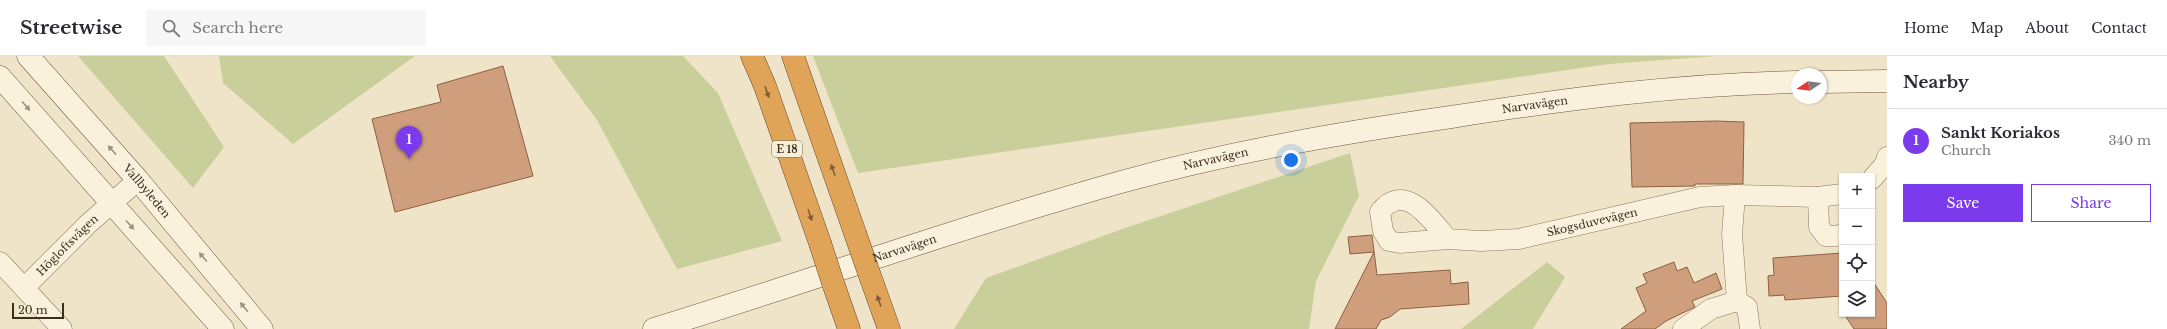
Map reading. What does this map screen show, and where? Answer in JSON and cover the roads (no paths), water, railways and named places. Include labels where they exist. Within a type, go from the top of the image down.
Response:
[{"type":"highway","name":"E 18","points":[[752,56],[765,86],[849,329]]},
{"type":"highway","points":[[793,56],[888,329]]},
{"type":"main road","name":"Vallbyleden","points":[[28,56],[138,180],[262,329]]},
{"type":"main road","points":[[0,77],[223,329]]},
{"type":"main road","points":[[1827,82],[1887,81]]},
{"type":"main road","name":"Narvavägen","points":[[654,329],[1000,217],[1123,182],[1238,153],[1365,130],[1537,103],[1674,89],[1791,82]]},
{"type":"street","points":[[1875,176],[1885,164],[1887,157]]},
{"type":"street","name":"Högloftsvägen","points":[[24,288],[43,267],[138,180]]},
{"type":"street","name":"Skogsduvevägen","points":[[1448,239],[1481,241],[1519,239],[1700,197],[1735,195],[1818,197],[1839,194]]},
{"type":"street","points":[[1735,195],[1732,234],[1737,301]]},
{"type":"street","points":[[1818,197],[1819,227],[1826,236],[1839,235]]},
{"type":"street","points":[[0,262],[62,329]]},
{"type":"street","points":[[1683,329],[1711,309],[1737,301]]},
{"type":"street","points":[[1737,301],[1746,307],[1750,329]]},
{"type":"place","name":"Sankt Koriakos","points":[[409,159]]}]
